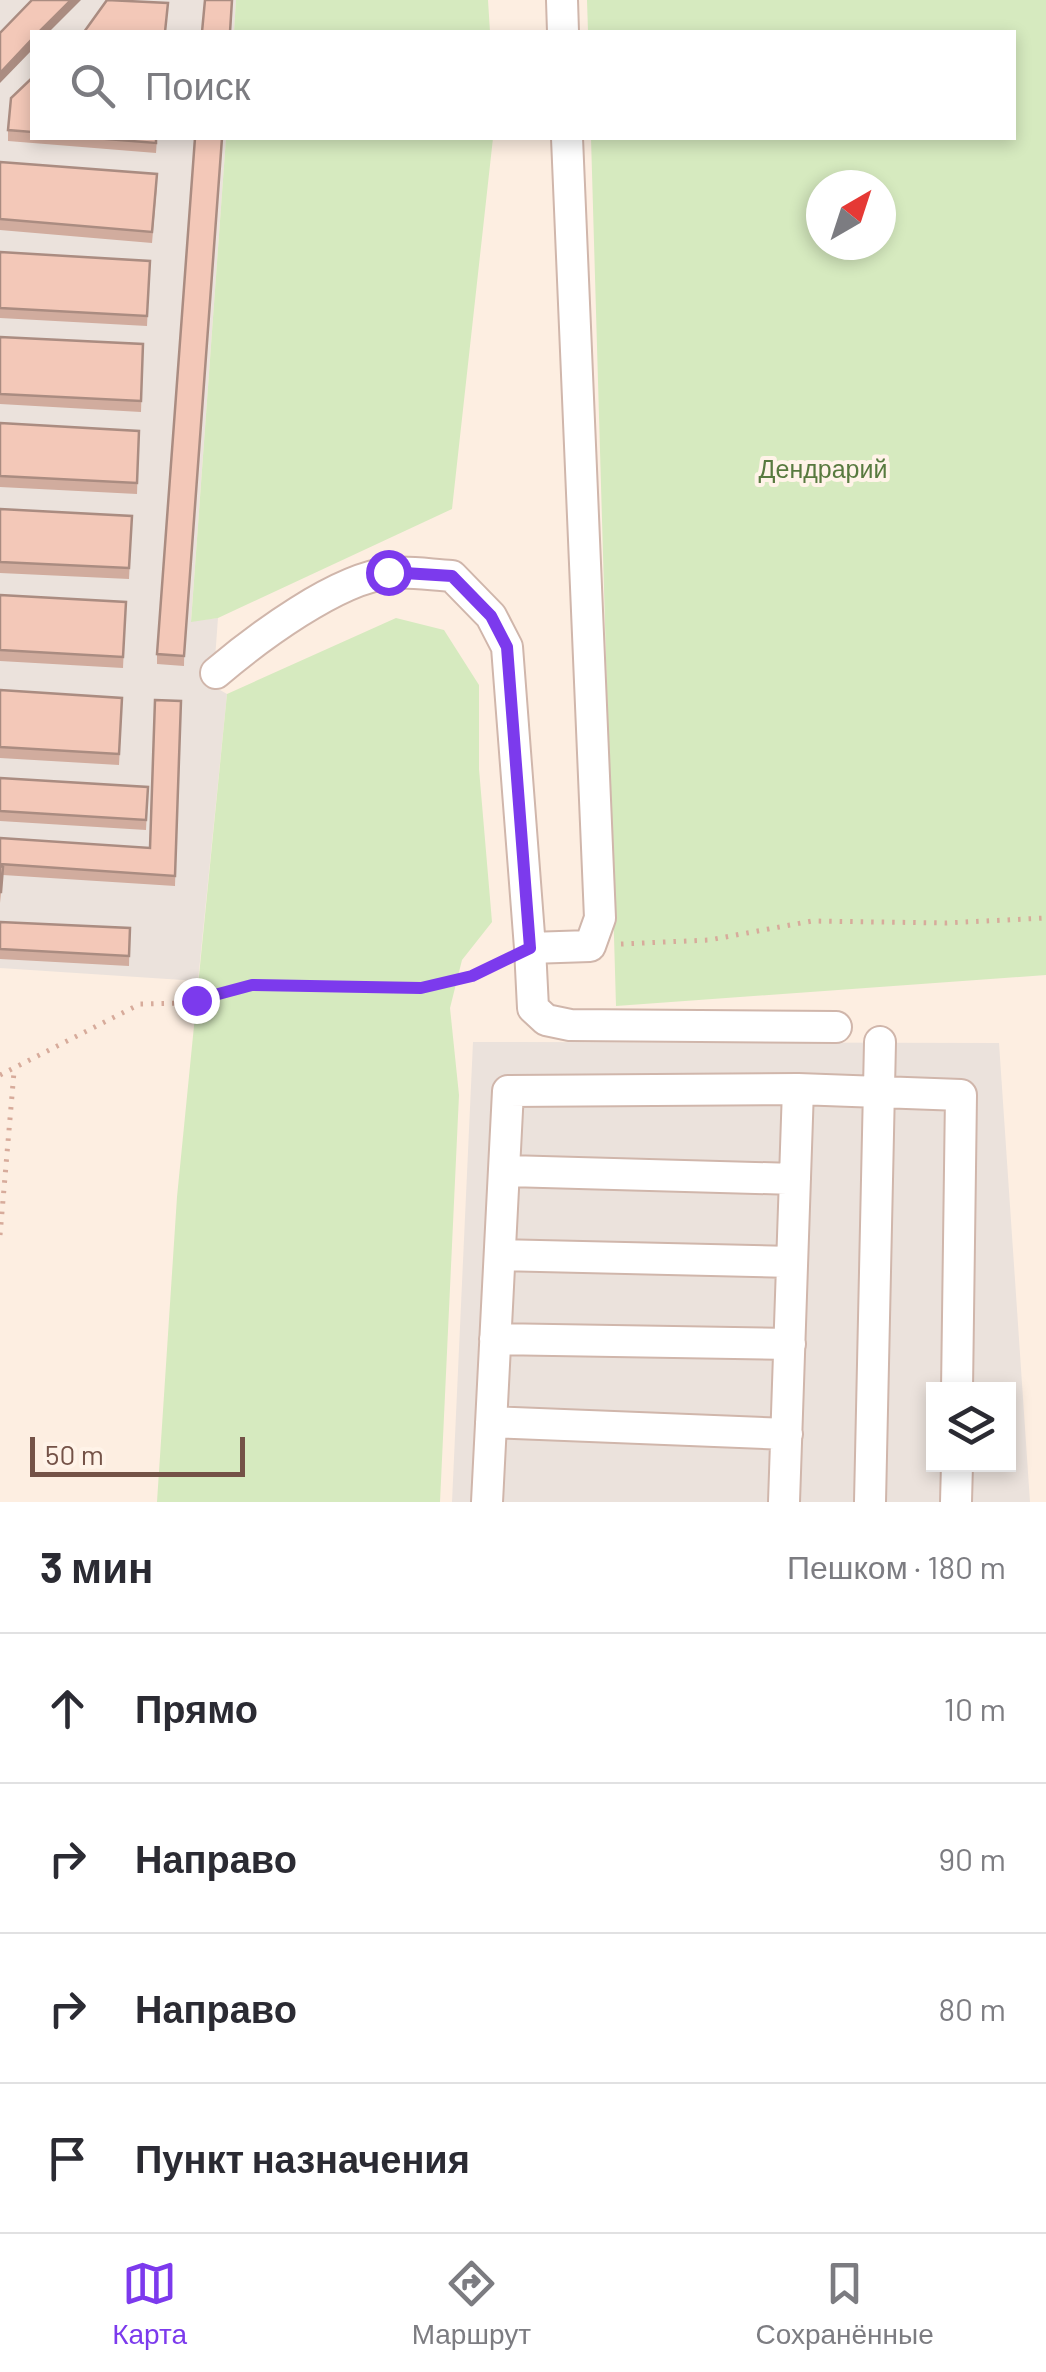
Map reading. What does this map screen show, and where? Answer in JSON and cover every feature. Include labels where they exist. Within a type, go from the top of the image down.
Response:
[{"type":"street","points":[[562,0],[563,30]]},
{"type":"street","points":[[530,948],[590,946],[600,918],[567,140]]},
{"type":"street","points":[[216,673],[262,634],[329,596],[388,572],[452,576],[491,616],[507,647],[533,1008],[546,1020],[570,1026],[836,1027]]},
{"type":"street","points":[[870,1502],[880,1042]]},
{"type":"street","points":[[784,1502],[798,1089]]},
{"type":"street","points":[[487,1502],[508,1091],[798,1089],[961,1096],[958,1382]]},
{"type":"street","points":[[504,1171],[795,1179]]},
{"type":"street","points":[[500,1255],[792,1262]]},
{"type":"street","points":[[495,1338],[790,1344]]},
{"type":"street","points":[[491,1422],[787,1434]]},
{"type":"street","points":[[956,1472],[956,1502]]},
{"type":"path","points":[[590,946],[708,940],[812,921],[945,923],[1046,918]]},
{"type":"path","points":[[0,1075],[14,1072],[71,1037],[140,1004],[184,1003],[252,985],[421,988],[472,976],[530,948]]},
{"type":"path","points":[[0,1235],[14,1072]]},
{"type":"shaded area","points":[[0,0],[236,0],[234,30],[30,30],[30,140],[226,140],[191,621],[218,618],[213,686],[227,694],[198,981],[0,968]]},
{"type":"shaded area","points":[[473,1042],[999,1043],[1030,1502],[452,1502]]},
{"type":"green space","points":[[236,0],[488,0],[490,30],[234,30]]},
{"type":"green space","name":"Дендрарий","points":[[587,0],[1046,0],[1046,975],[616,1006],[591,140],[1016,140],[1016,30],[588,30]]},
{"type":"green space","points":[[226,140],[493,140],[452,509],[218,618],[191,622]]},
{"type":"green space","points":[[396,618],[444,630],[479,685],[479,769],[492,922],[462,960],[450,1008],[459,1095],[440,1502],[157,1502],[177,1197],[227,694]]},
{"type":"building","points":[[32,0],[71,0],[41,30],[30,30],[30,41],[0,73],[0,33]]},
{"type":"building","points":[[107,0],[168,3],[165,30],[85,30]]},
{"type":"building","points":[[205,0],[232,0],[230,30],[202,30]]},
{"type":"building","points":[[30,80],[30,132],[8,130],[11,98]]},
{"type":"building","points":[[195,140],[222,140],[184,656],[157,654]]},
{"type":"building","points":[[0,162],[157,174],[152,232],[0,219]]},
{"type":"building","points":[[0,252],[150,261],[147,316],[0,308]]},
{"type":"building","points":[[0,337],[143,344],[141,401],[0,394]]},
{"type":"building","points":[[0,423],[139,431],[137,483],[0,476]]},
{"type":"building","points":[[0,509],[132,516],[129,568],[0,562]]},
{"type":"building","points":[[0,595],[126,602],[123,657],[0,650]]},
{"type":"building","points":[[0,690],[122,698],[119,754],[0,747]]},
{"type":"building","points":[[155,700],[181,701],[175,876],[0,864],[0,838],[150,848]]},
{"type":"building","points":[[0,778],[148,787],[146,820],[0,811]]},
{"type":"building","points":[[0,922],[130,928],[129,956],[0,949]]},
{"type":"route","points":[[196,1000],[252,985],[421,988],[472,976],[530,948],[507,647],[491,616],[452,576],[388,572]]}]
